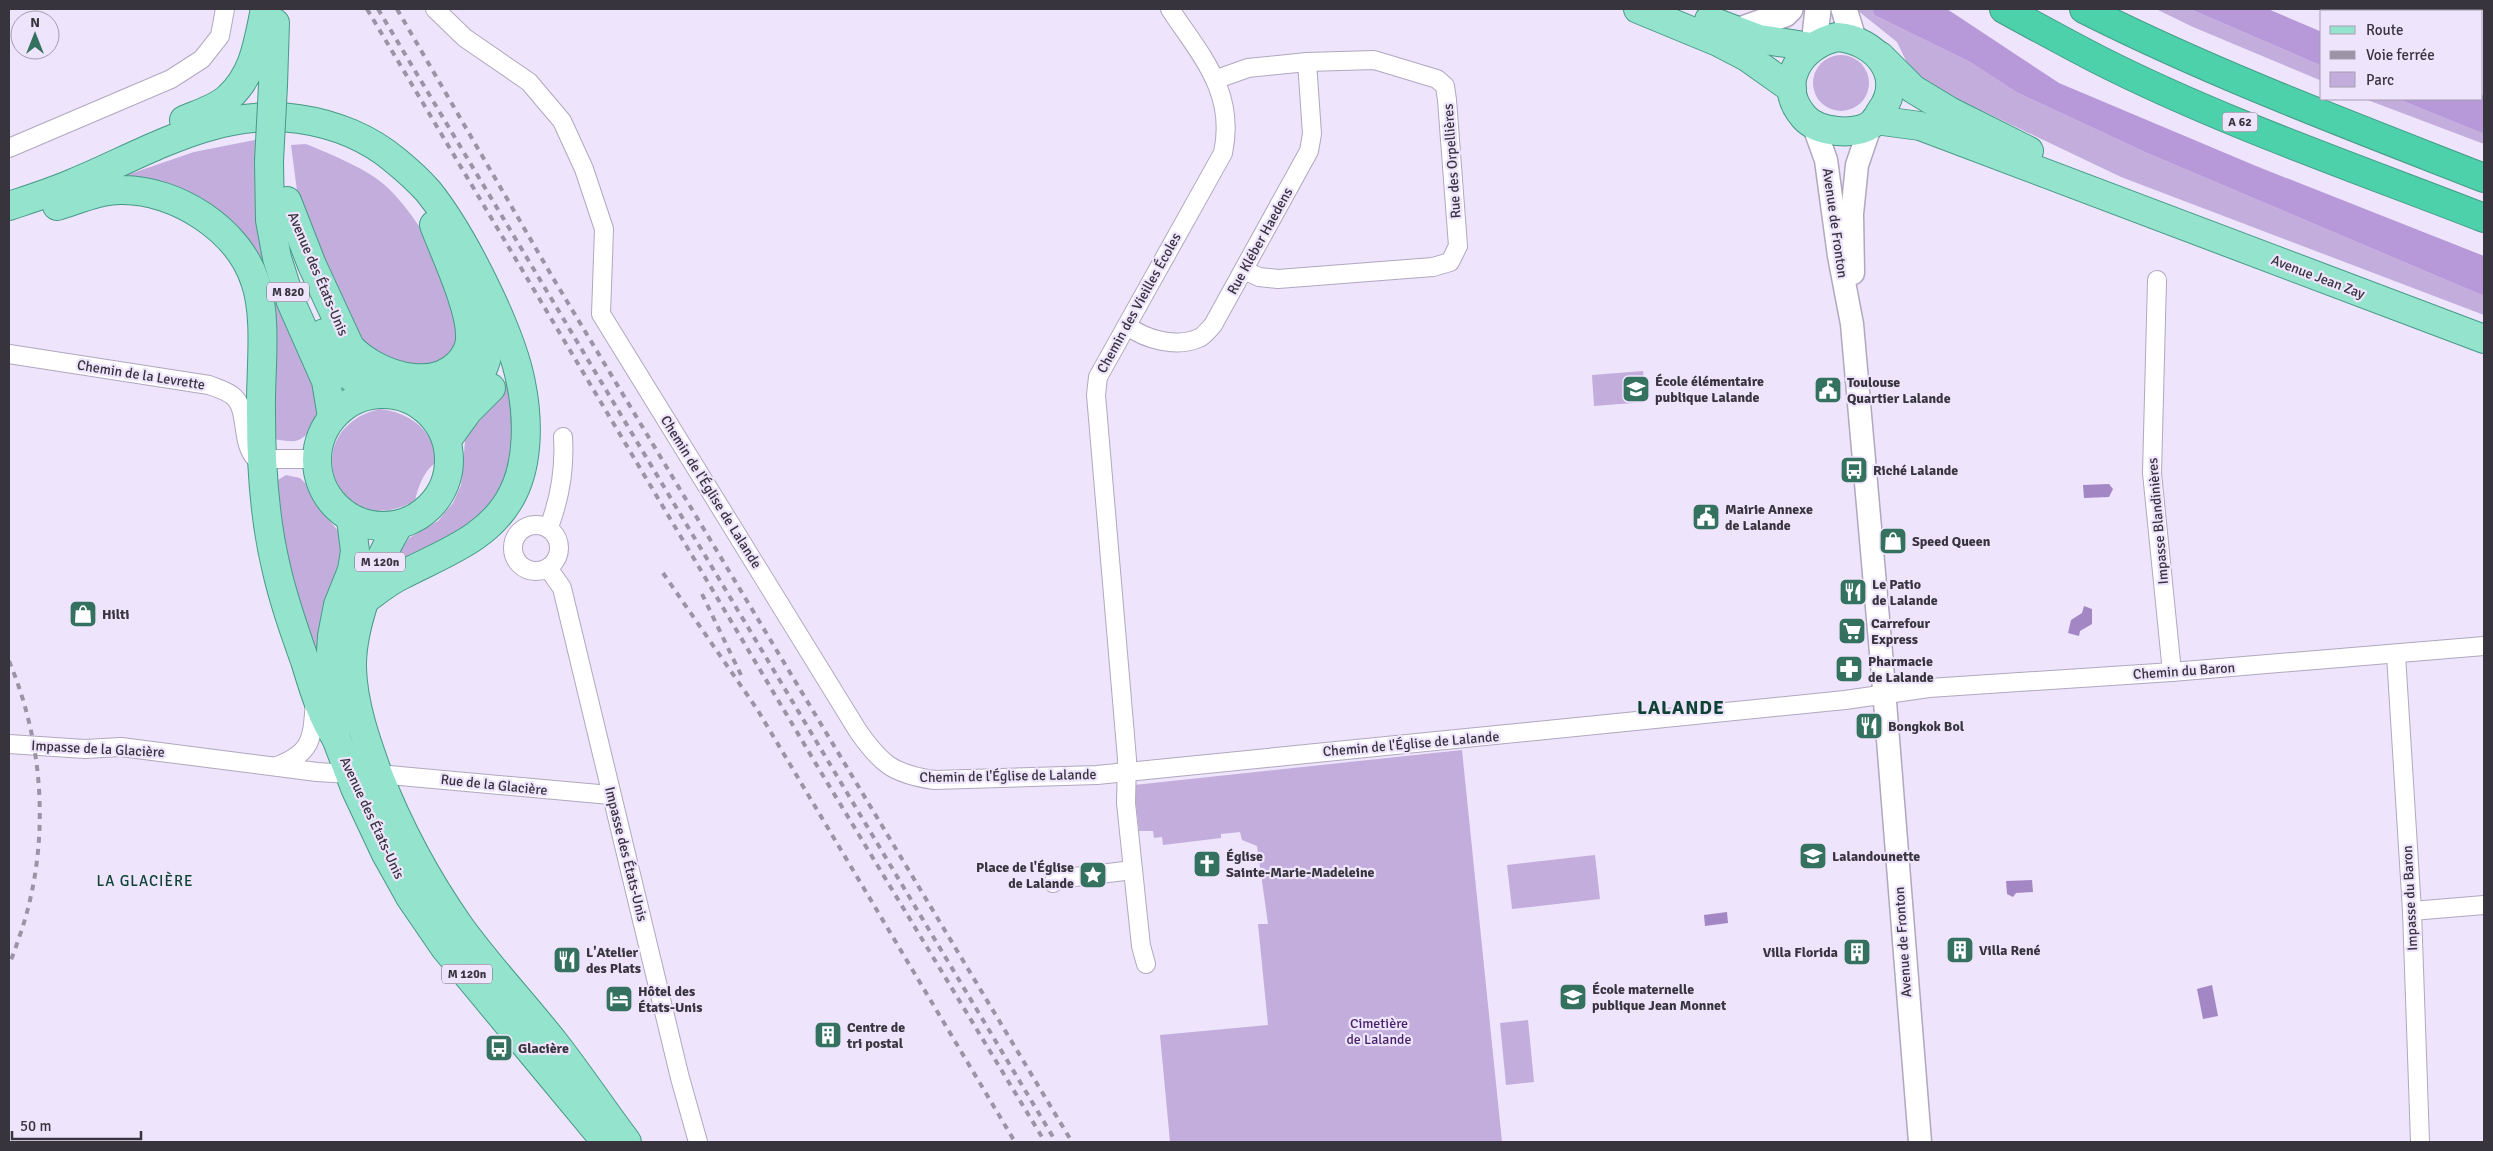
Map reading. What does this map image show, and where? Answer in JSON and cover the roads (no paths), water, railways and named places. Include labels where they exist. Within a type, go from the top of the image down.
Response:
[{"type":"highway","name":"A 62","points":[[2004,9],[2098,60],[2158,87],[2242,123],[2484,218]]},
{"type":"highway","points":[[2084,9],[2189,59],[2484,178]]},
{"type":"main road","points":[[9,205],[42,184],[228,98],[244,79],[254,62],[265,9]]},
{"type":"main road","name":"Avenue des États-Unis","points":[[275,9],[280,85]]},
{"type":"main road","name":"Avenue des États-Unis","points":[[288,9],[280,85],[276,160],[270,220],[277,258],[292,302],[326,382],[332,417]]},
{"type":"main road","points":[[1638,9],[1740,53],[1792,89]]},
{"type":"main road","points":[[1681,9],[1759,39],[1813,46]]},
{"type":"main road","points":[[1737,31],[1785,14],[1790,9]]},
{"type":"main road","points":[[1813,46],[1818,9]]},
{"type":"main road","points":[[1844,9],[1853,38]]},
{"type":"main road","points":[[1838,37],[1853,38],[1868,45],[1880,56],[1887,71],[1890,88],[1885,105],[1873,122],[1845,131],[1830,130],[1813,124],[1804,117],[1796,104],[1792,89],[1796,65],[1813,46],[1823,40],[1838,37]]},
{"type":"main road","name":"Avenue Jean Zay","points":[[1880,56],[1913,89],[1951,112],[2153,214]]},
{"type":"main road","points":[[9,205],[72,184],[179,136],[206,126],[236,120],[268,118],[298,119],[358,135],[394,160],[427,190],[464,247],[510,347],[521,381],[525,409],[524,448],[514,492],[501,512],[485,530],[465,544],[398,576],[366,599]]},
{"type":"main road","name":"Avenue Jean Zay","points":[[1873,122],[1920,126],[2484,340]]},
{"type":"main road","points":[[9,224],[92,184],[200,141],[249,131],[273,129],[328,140],[357,153],[408,192],[457,257],[484,314],[490,333],[490,345],[481,373],[456,398],[442,404],[421,406]]},
{"type":"main road","name":"Avenue des États-Unis","points":[[276,160],[287,201],[312,265],[350,347],[359,357],[372,363],[397,374],[423,380],[438,378],[453,370],[464,358],[470,339],[468,320],[434,225]]},
{"type":"main road","points":[[36,212],[120,189],[146,191],[173,199],[198,212],[225,235],[245,260],[259,294],[262,458],[268,524],[275,566],[283,598],[316,695],[327,725],[336,738]]},
{"type":"main road","name":"Avenue des États-Unis","points":[[287,201],[290,238],[296,266],[320,325],[344,372],[377,394]]},
{"type":"main road","points":[[447,440],[468,411],[500,378],[508,361],[510,347]]},
{"type":"main road","points":[[377,394],[408,399],[421,406],[441,427],[447,440],[450,462],[446,484],[435,503],[424,513],[418,518],[398,526],[374,527],[351,519],[336,508],[325,494],[318,477],[316,459],[318,444],[332,417],[345,406],[360,398],[377,394]]},
{"type":"main road","name":"Avenue des États-Unis","points":[[351,519],[355,551],[352,570],[338,605],[330,668],[336,738],[349,774],[386,854],[410,897],[445,948],[606,1142]]},
{"type":"main road","name":"Avenue des États-Unis","points":[[398,526],[366,599],[354,640],[352,668],[354,692],[362,725],[378,774],[400,828],[460,927],[554,1042],[626,1142]]},
{"type":"main road","points":[[584,1084],[602,1095],[640,1142]]},
{"type":"street","points":[[9,148],[171,78],[202,59],[220,36],[225,9]]},
{"type":"street","name":"Chemin de l'Église de Lalande","points":[[435,9],[465,38],[529,82],[562,121],[584,170],[604,229],[602,314],[858,731],[876,756],[893,770],[910,776],[934,780],[1096,775],[1484,738],[1884,694]]},
{"type":"street","name":"Chemin des Vieilles Écoles","points":[[1126,772],[1127,759],[1096,395],[1098,377],[1223,153],[1226,135],[1222,95],[1217,79],[1170,9]]},
{"type":"street","name":"Rue des Orpellières","points":[[1217,79],[1248,68],[1308,62],[1374,60],[1437,79],[1445,86],[1458,246],[1450,262],[1433,267],[1278,279],[1259,277],[1244,270]]},
{"type":"street","name":"Rue Kléber Haedens","points":[[1128,326],[1137,333],[1168,342],[1184,342],[1200,338],[1213,325],[1309,151],[1312,134],[1308,62]]},
{"type":"street","name":"Avenue de Fronton","points":[[1873,122],[1857,166],[1852,214],[1852,324],[1920,1142]]},
{"type":"street","name":"Avenue de Fronton","points":[[1813,124],[1826,160],[1838,256],[1852,324]]},
{"type":"street","name":"Impasse Blandinières","points":[[2157,280],[2152,473],[2172,672]]},
{"type":"street","name":"Chemin de la Levrette","points":[[9,354],[209,385],[235,397],[240,408],[249,452],[256,459],[262,458]]},
{"type":"street","points":[[548,527],[556,507],[564,462],[563,436]]},
{"type":"street","points":[[262,458],[316,459]]},
{"type":"street","points":[[540,524],[548,527],[558,537],[560,551],[558,558],[548,568],[540,571],[522,567],[513,552],[516,534],[523,528],[540,524]]},
{"type":"street","name":"Impasse des États-Unis","points":[[548,568],[562,588],[610,795],[698,1142]]},
{"type":"street","name":"Chemin du Baron","points":[[1884,694],[1929,688],[2172,672],[2484,646]]},
{"type":"street","name":"Impasse du Baron","points":[[2396,654],[2412,911],[2420,1142]]},
{"type":"street","points":[[276,766],[292,760],[308,745],[312,738],[316,695]]},
{"type":"street","name":"Impasse de la Glacière","points":[[9,744],[85,750],[121,747],[317,772],[349,774]]},
{"type":"street","points":[[1126,772],[1126,803],[1132,870],[1141,946],[1146,964]]},
{"type":"street","name":"Rue de la Glacière","points":[[378,774],[610,795]]},
{"type":"street","points":[[1053,882],[1058,879],[1132,870]]},
{"type":"street","points":[[2412,911],[2484,905]]},
{"type":"railway","points":[[367,9],[819,769],[1045,1142]]},
{"type":"railway","points":[[378,9],[1056,1142]]},
{"type":"railway","points":[[397,9],[553,278],[1072,1142]]},
{"type":"railway","points":[[663,573],[757,709],[1015,1142]]},
{"type":"railway","points":[[702,594],[741,675]]},
{"type":"railway","points":[[9,661],[21,693],[30,727],[36,761],[39,796],[36,865],[30,899],[21,932],[9,964]]},
{"type":"place","name":"École élémentaire publique Lalande","points":[[1636,389]]},
{"type":"place","name":"Toulouse Quartier Lalande","points":[[1828,390]]},
{"type":"place","name":"Riché Lalande","points":[[1854,470]]},
{"type":"place","name":"Mairie Annexe de Lalande","points":[[1706,517]]},
{"type":"place","name":"Speed Queen","points":[[1893,541]]},
{"type":"place","name":"Le Patio de Lalande","points":[[1853,592]]},
{"type":"place","name":"Hilti","points":[[83,614]]},
{"type":"place","name":"Carrefour Express","points":[[1852,631]]},
{"type":"place","name":"Pharmacie de Lalande","points":[[1849,669]]},
{"type":"place","name":"Bongkok Bol","points":[[1869,726]]},
{"type":"place","name":"Lalandounette","points":[[1813,856]]},
{"type":"place","name":"Église Sainte-Marie-Madeleine","points":[[1207,864]]},
{"type":"place","name":"Place de l'Église de Lalande","points":[[1093,875]]},
{"type":"place","name":"Villa René","points":[[1960,950]]},
{"type":"place","name":"Villa Florida","points":[[1857,952]]},
{"type":"place","name":"L'Atelier des Plats","points":[[567,960]]},
{"type":"place","name":"École maternelle publique Jean Monnet","points":[[1573,997]]},
{"type":"place","name":"Hôtel des États-Unis","points":[[619,999]]},
{"type":"place","name":"Centre de tri postal","points":[[828,1035]]},
{"type":"place","name":"Glacière","points":[[499,1048]]},
{"type":"district","name":"LALANDE","points":[[1681,708]]},
{"type":"district","name":"LA GLACIÈRE","points":[[145,881]]},
{"type":"park label","name":"Cimetière de Lalande","points":[[1379,1032]]}]
